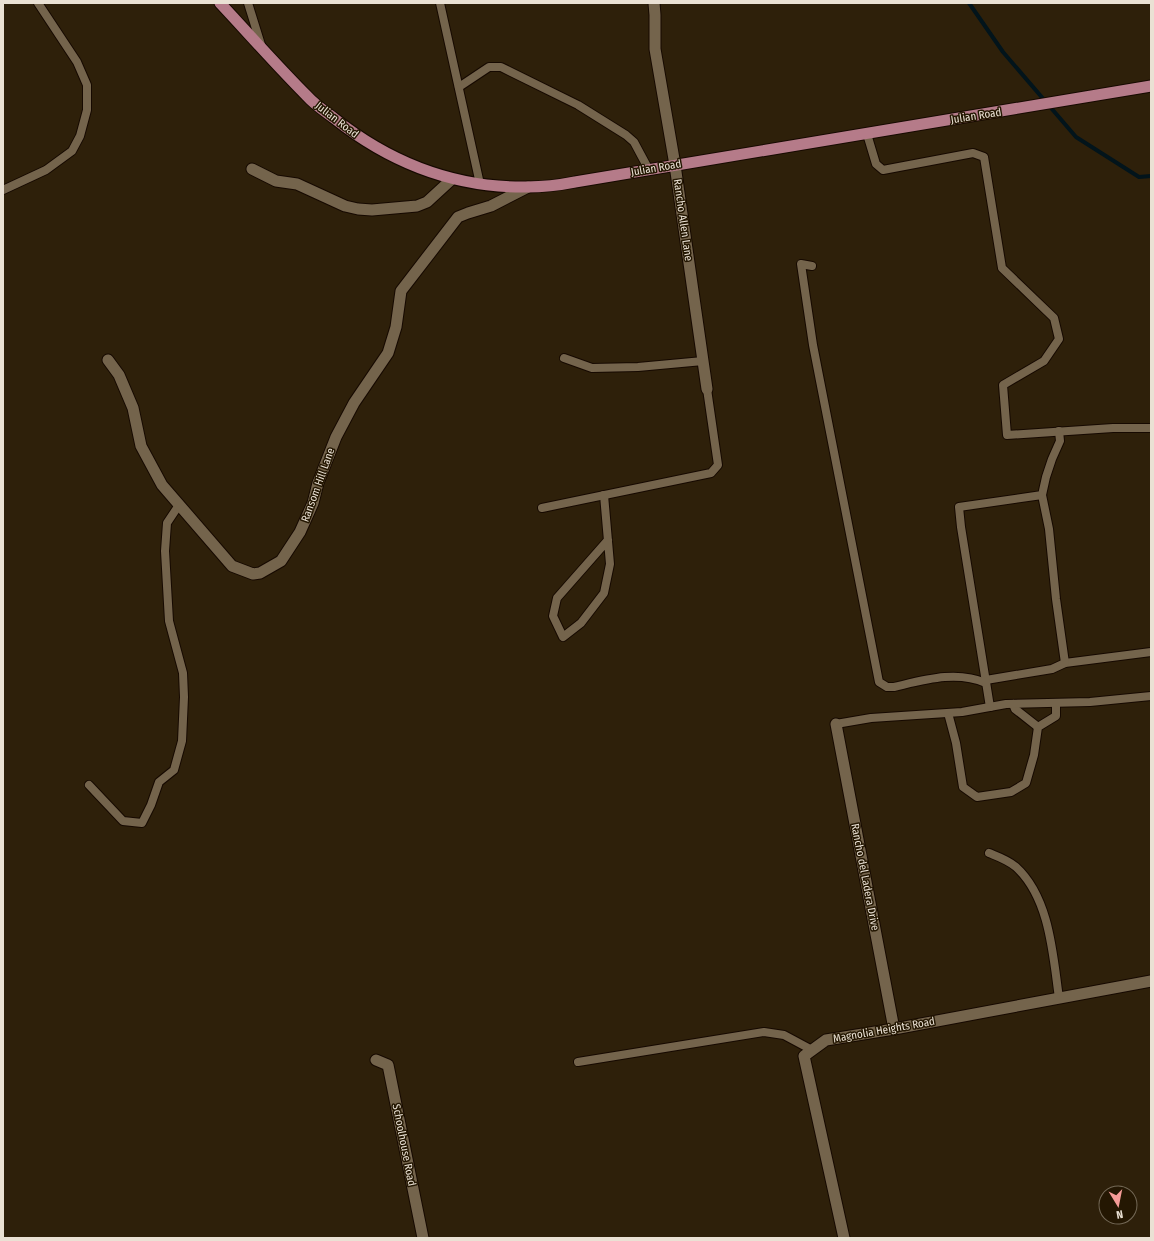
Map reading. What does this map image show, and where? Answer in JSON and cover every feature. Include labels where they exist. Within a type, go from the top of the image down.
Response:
[{"type":"main road","name":"Julian Road","points":[[220,3],[308,97],[357,137],[402,162],[452,179],[480,184],[528,187],[569,183],[1151,86]]},
{"type":"street","name":"Rancho Allen Lane","points":[[654,3],[655,49],[675,165],[707,389]]},
{"type":"street","points":[[252,169],[276,181],[298,184],[345,206],[372,210],[417,206],[426,202],[452,179]]},
{"type":"street","name":"Ransom Hill Lane","points":[[108,360],[119,375],[133,408],[141,446],[162,485],[232,566],[253,574],[260,573],[281,561],[300,532],[313,503],[318,483],[336,437],[354,403],[388,353],[396,327],[400,291],[458,217],[468,212],[491,206],[528,187]]},
{"type":"street","name":"Rancho del Ladera Drive","points":[[836,724],[894,1029]]},
{"type":"street","name":"Magnolia Heights Road","points":[[812,1050],[826,1040],[894,1029],[1151,981]]},
{"type":"street","points":[[812,1050],[804,1056],[844,1238]]},
{"type":"street","name":"Schoolhouse Road","points":[[376,1060],[388,1065],[423,1238]]},
{"type":"lane","points":[[3,190],[46,170],[72,151],[80,136],[86,110],[86,85],[77,62],[38,3]]},
{"type":"lane","points":[[248,3],[263,48]]},
{"type":"lane","points":[[440,3],[480,184]]},
{"type":"lane","points":[[459,87],[489,67],[501,67],[578,105],[626,135],[634,142],[649,170]]},
{"type":"lane","points":[[867,134],[876,164],[883,170],[973,153],[984,157],[1002,268],[1054,318],[1059,339],[1044,361],[1003,385],[1007,435],[1113,428],[1151,428]]},
{"type":"lane","points":[[812,266],[801,264],[813,345],[879,682],[887,688],[948,676],[975,678],[986,681],[1052,669],[1065,663],[1151,652]]},
{"type":"lane","points":[[564,358],[592,368],[638,367],[703,361]]},
{"type":"lane","points":[[542,508],[711,473],[718,465],[707,389]]},
{"type":"lane","points":[[1060,431],[1060,441],[1052,459],[1042,495],[1049,529],[1056,599],[1065,663]]},
{"type":"lane","points":[[604,495],[608,540],[610,564],[604,594],[581,622],[563,637],[553,616],[557,598],[608,540]]},
{"type":"lane","points":[[990,707],[959,507],[1042,495]]},
{"type":"lane","points":[[88,785],[123,821],[142,823],[151,805],[159,782],[174,770],[182,741],[184,697],[183,673],[168,621],[165,551],[167,523],[179,505]]},
{"type":"lane","points":[[836,724],[871,718],[962,712],[1013,704],[1090,702],[1151,696]]},
{"type":"lane","points":[[1038,727],[1056,716],[1056,703]]},
{"type":"lane","points":[[1013,704],[1015,709],[1038,727]]},
{"type":"lane","points":[[948,713],[956,743],[963,787],[977,797],[1011,792],[1026,783],[1034,755],[1038,727]]},
{"type":"lane","points":[[989,853],[1008,861],[1017,868],[1028,882],[1038,901],[1046,918],[1050,935],[1059,998]]},
{"type":"lane","points":[[578,1062],[764,1032],[784,1035],[812,1050]]},
{"type":"waterway","points":[[969,3],[1003,52],[1076,137],[1139,177],[1151,176]]}]
